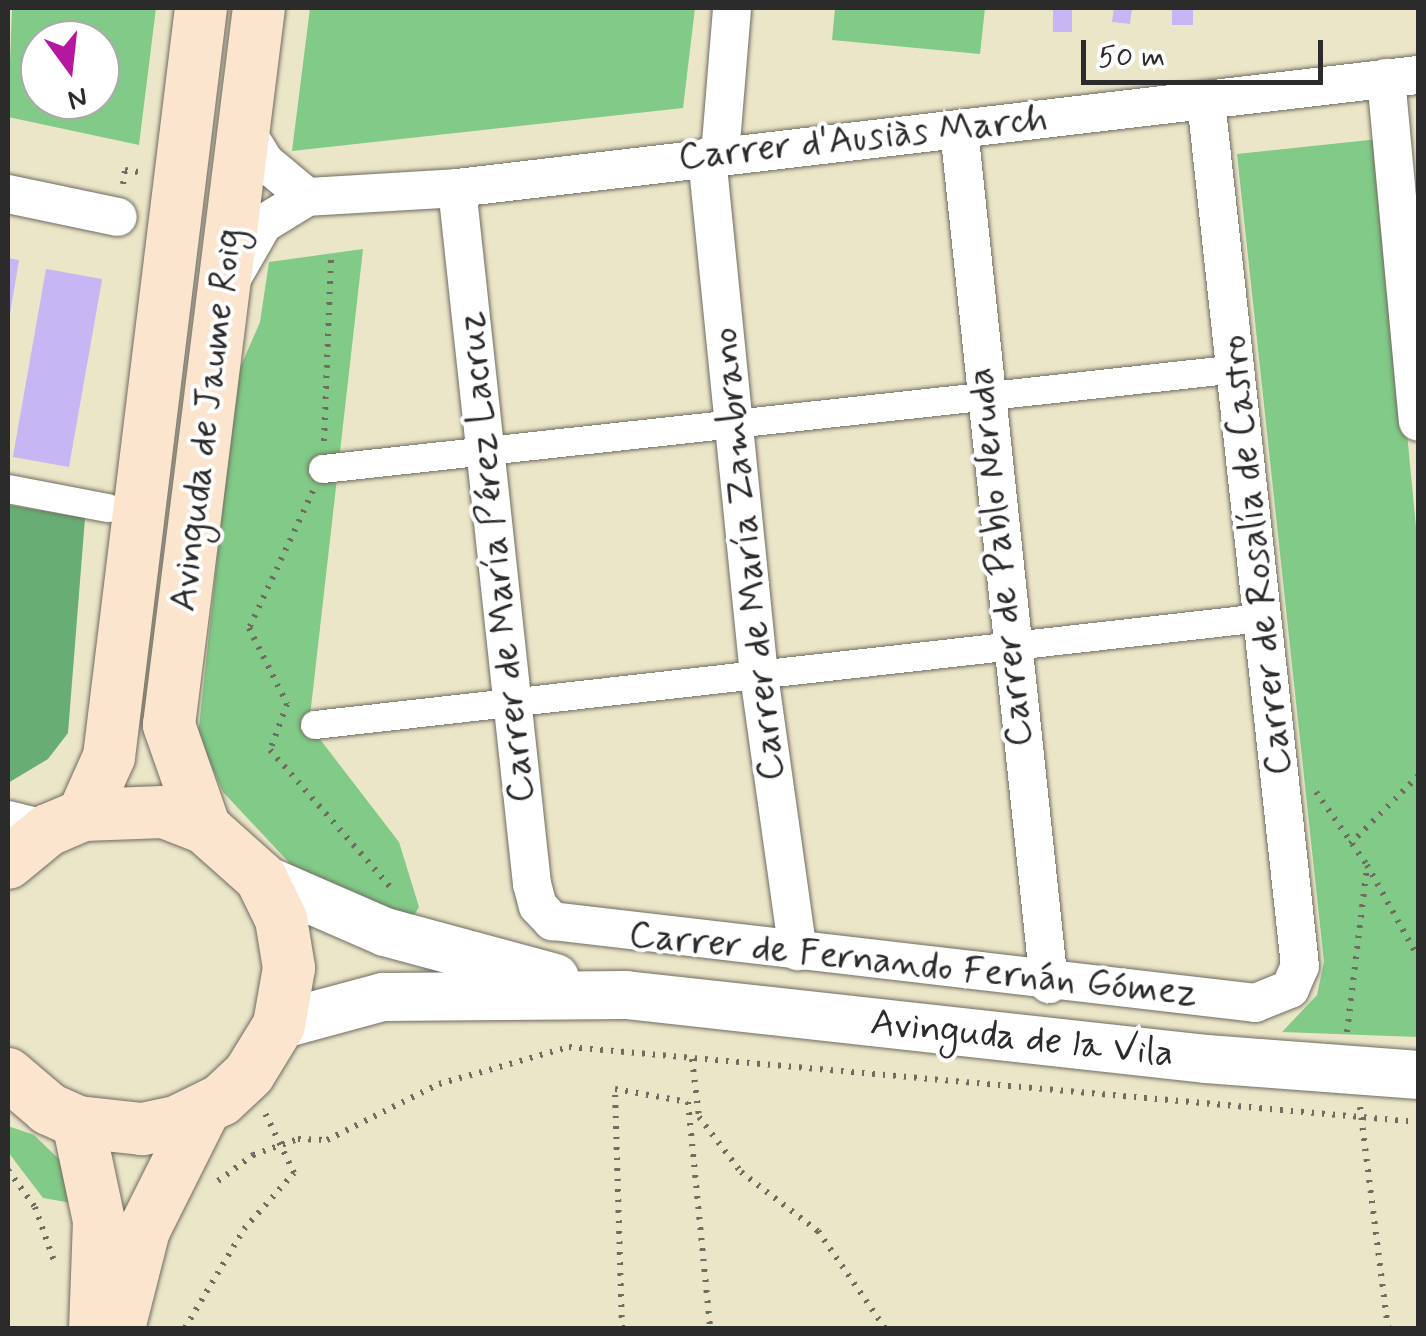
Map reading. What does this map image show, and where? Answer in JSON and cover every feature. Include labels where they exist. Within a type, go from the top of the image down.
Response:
[{"type":"main road","name":"Avinguda de Jaume Roig","points":[[28,838],[109,757],[201,8]]},
{"type":"main road","name":"Avinguda de Jaume Roig","points":[[205,828],[169,725],[259,8]]},
{"type":"main road","points":[[28,838],[148,810],[205,828],[260,878],[288,949],[279,1025],[221,1098],[144,1230],[118,1328]]},
{"type":"main road","points":[[14,1089],[78,1122],[142,1129],[221,1098]]},
{"type":"main road","points":[[78,1122],[99,1221],[95,1328]]},
{"type":"street","name":"Carrer de María Zambrano","points":[[732,8],[713,156],[733,424],[759,675],[798,951]]},
{"type":"street","points":[[1402,76],[1418,422]]},
{"type":"street","name":"Carrer d'Ausiàs March","points":[[224,293],[263,224],[307,198],[457,188],[1402,76]]},
{"type":"street","name":"Carrer de Rosalía de Castro","points":[[1206,101],[1300,966],[1290,989],[1274,998]]},
{"type":"street","points":[[244,128],[265,162],[307,198]]},
{"type":"street","name":"Carrer de Pablo Neruda","points":[[959,129],[983,396],[1050,984]]},
{"type":"street","name":"Carrer de María Pérez Lacruz","points":[[457,188],[484,452],[516,703],[532,884],[538,906],[552,920]]},
{"type":"street","points":[[8,194],[118,217]]},
{"type":"street","points":[[324,469],[1238,369]]},
{"type":"street","points":[[8,489],[108,508]]},
{"type":"street","points":[[315,725],[1262,618]]},
{"type":"street","name":"Avinguda de la Vila","points":[[260,878],[385,932],[626,994]]},
{"type":"street","name":"Carrer de Fernando Fernán Gómez","points":[[552,920],[1050,984],[1255,1003],[1274,998]]},
{"type":"street","name":"Avinguda de la Vila","points":[[279,1025],[383,997],[626,994],[1418,1075]]},
{"type":"path","points":[[331,256],[324,469],[249,628],[287,704],[270,750],[399,899]]},
{"type":"path","points":[[1276,733],[1368,865],[1418,957]]},
{"type":"path","points":[[1350,844],[1418,776]]},
{"type":"path","points":[[1368,865],[1352,1070],[1388,1328]]},
{"type":"path","points":[[213,1184],[253,1155],[284,1144],[327,1140],[439,1084],[569,1047],[1359,1120],[1418,1122]]},
{"type":"path","points":[[692,1059],[699,1117],[741,1172],[818,1231],[885,1328]]},
{"type":"path","points":[[622,1328],[615,1089],[688,1102],[710,1328]]},
{"type":"path","points":[[185,1328],[244,1229],[294,1174],[272,1119],[221,1098]]},
{"type":"path","points":[[8,1170],[35,1207]]},
{"type":"path","points":[[8,1190],[18,1183]]},
{"type":"green space","points":[[12,8],[156,8],[139,145],[22,120],[120,120],[120,20],[20,20],[20,120],[8,117]]},
{"type":"green space","points":[[310,8],[695,8],[683,108],[292,151]]},
{"type":"green space","points":[[835,8],[985,8],[980,54],[832,40]]},
{"type":"green space","points":[[1379,139],[1418,548],[1418,1037],[1282,1032],[1317,995],[1324,962],[1237,154]]},
{"type":"green space","points":[[363,249],[309,725],[399,842],[419,907],[409,924],[296,870],[223,792],[198,736],[237,375],[260,322],[269,262]]},
{"type":"green space","points":[[8,505],[85,518],[68,733],[48,759],[8,783]]},
{"type":"green space","points":[[8,1126],[34,1135],[64,1164],[77,1204],[43,1198],[8,1152]]},
{"type":"building","points":[[1053,8],[1072,8],[1072,32],[1053,32]]},
{"type":"building","points":[[1114,8],[1132,8],[1130,24],[1112,22]]},
{"type":"building","points":[[1172,8],[1193,8],[1193,25],[1172,25]]},
{"type":"building","points":[[8,258],[19,260],[10,314],[8,313]]},
{"type":"building","points":[[46,269],[102,279],[69,467],[13,457]]}]
